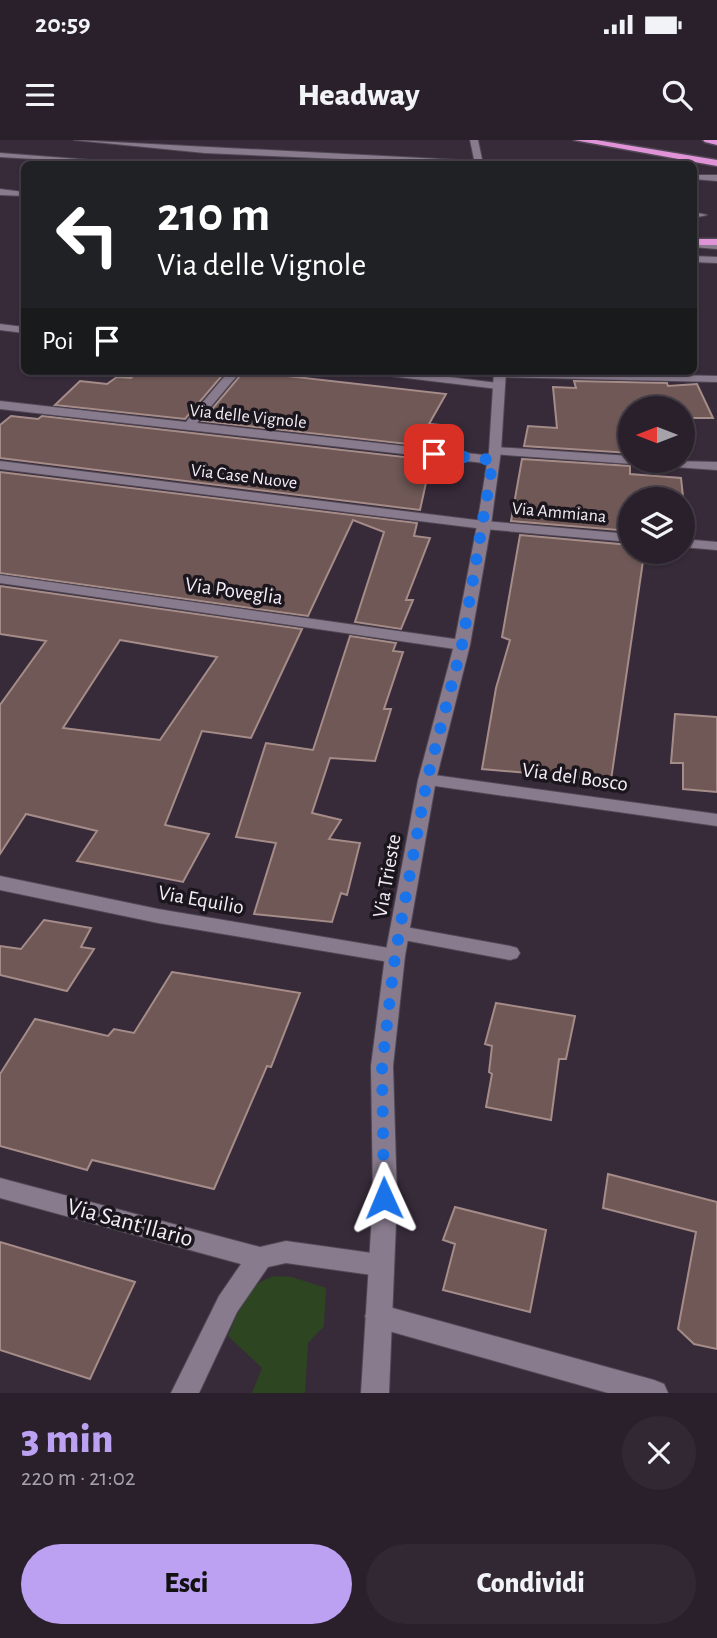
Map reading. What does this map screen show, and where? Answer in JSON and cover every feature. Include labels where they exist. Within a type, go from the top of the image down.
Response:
[{"type":"highway","points":[[579,140],[717,163]]},
{"type":"highway","points":[[644,140],[668,143]]},
{"type":"highway","points":[[706,144],[717,142]]},
{"type":"highway","points":[[706,144],[717,150]]},
{"type":"highway","points":[[697,243],[717,244]]},
{"type":"street","points":[[78,140],[205,151],[416,161]]},
{"type":"street","points":[[474,140],[478,161]]},
{"type":"street","points":[[0,155],[78,161]]},
{"type":"street","points":[[697,177],[717,178]]},
{"type":"street","points":[[0,192],[21,194]]},
{"type":"street","points":[[697,259],[717,260]]},
{"type":"street","points":[[0,327],[21,330]]},
{"type":"street","points":[[187,428],[232,375]]},
{"type":"street","points":[[458,375],[717,379]]},
{"type":"street","name":"Via Trieste","points":[[374,1393],[384,1198],[382,1066],[395,956],[427,780],[462,645],[484,525],[494,456],[500,377]]},
{"type":"street","name":"Via delle Vignole","points":[[0,405],[187,428],[494,456],[717,466]]},
{"type":"street","name":"Via Case Nuove","points":[[0,465],[484,525]]},
{"type":"street","name":"Via Ammiana","points":[[484,525],[618,537]]},
{"type":"street","points":[[695,544],[717,546]]},
{"type":"street","name":"Via Poveglia","points":[[0,579],[462,645]]},
{"type":"street","name":"Via del Bosco","points":[[427,780],[717,820]]},
{"type":"street","name":"Via Equilio","points":[[0,883],[158,916],[395,956]]},
{"type":"street","points":[[400,933],[510,953]]},
{"type":"street","name":"Via Sant'Ilario","points":[[0,1188],[260,1258]]},
{"type":"street","points":[[185,1393],[228,1304],[260,1258],[286,1252],[379,1265]]},
{"type":"street","points":[[378,1316],[654,1393]]},
{"type":"green space","points":[[275,1276],[292,1277],[326,1288],[324,1326],[308,1343],[305,1393],[252,1393],[262,1368],[228,1336],[250,1291]]},
{"type":"building","points":[[134,375],[223,375],[185,419],[55,405],[80,381],[107,384],[117,377],[131,378]]},
{"type":"building","points":[[241,375],[279,375],[446,394],[429,424],[439,425],[434,447],[202,421]]},
{"type":"building","points":[[574,381],[667,383],[668,386],[697,384],[713,418],[695,418],[695,396],[618,396],[618,452],[524,446],[528,426],[557,428],[553,387],[576,388]]},
{"type":"building","points":[[11,416],[38,419],[42,416],[431,460],[420,510],[0,458],[0,425]]},
{"type":"building","points":[[522,459],[618,465],[618,473],[681,478],[682,487],[618,487],[618,530],[511,521]]},
{"type":"building","points":[[0,472],[417,523],[414,536],[430,538],[406,600],[413,600],[401,629],[355,622],[384,532],[353,520],[308,616],[0,573]]},
{"type":"building","points":[[520,535],[618,544],[618,564],[643,564],[611,780],[482,769],[496,688],[510,640],[502,637]]},
{"type":"building","points":[[0,586],[302,629],[251,738],[202,731],[165,825],[209,834],[183,882],[77,861],[97,831],[26,814],[0,854],[0,705],[46,641],[0,634]],"holes":[[[120,640],[217,657],[160,740],[63,728]]]},
{"type":"building","points":[[350,636],[396,643],[393,651],[403,652],[384,709],[391,709],[375,761],[330,758],[312,813],[341,820],[329,839],[360,843],[347,895],[341,893],[332,922],[254,914],[276,843],[236,837],[266,743],[313,750]]},
{"type":"building","points":[[675,714],[717,717],[717,792],[683,789],[683,763],[671,763]]},
{"type":"building","points":[[44,920],[91,928],[81,947],[94,949],[67,991],[0,975],[0,946],[21,949]]},
{"type":"building","points":[[172,972],[300,993],[271,1067],[267,1066],[214,1189],[92,1160],[87,1170],[0,1146],[0,1074],[35,1019],[108,1036],[114,1029],[134,1033]]},
{"type":"building","points":[[496,1003],[575,1016],[566,1059],[559,1059],[551,1120],[486,1107],[492,1074],[489,1072],[492,1046],[485,1044]]},
{"type":"building","points":[[608,1174],[717,1202],[717,1349],[694,1344],[678,1329],[696,1232],[603,1208]]},
{"type":"building","points":[[455,1207],[546,1230],[530,1312],[443,1290],[455,1244],[443,1240]]},
{"type":"building","points":[[0,1242],[135,1282],[90,1379],[0,1350]]},
{"type":"route","points":[[384,1198],[382,1066],[395,956],[427,780],[462,645],[493,460],[434,454]]}]
